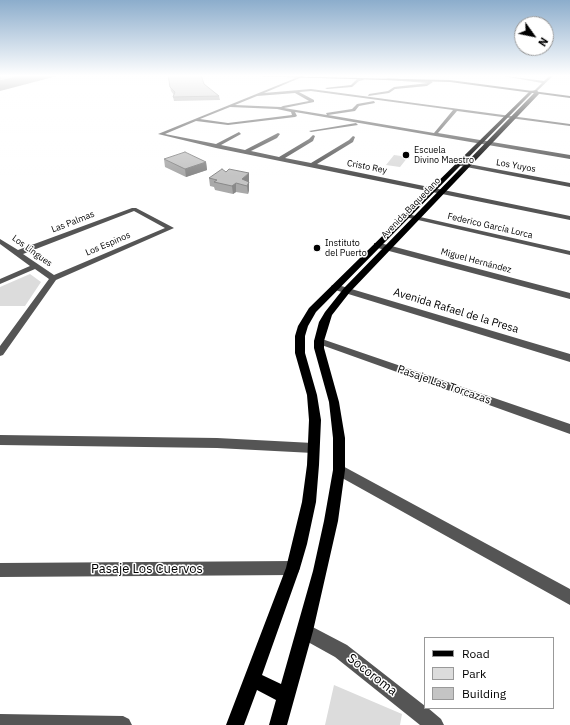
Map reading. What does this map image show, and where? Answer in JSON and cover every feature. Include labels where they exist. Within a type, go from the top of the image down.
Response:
[{"type":"main road","name":"Avenida Baquedano","points":[[235,725],[294,568],[309,502],[314,408],[309,383],[300,353],[300,336],[307,318],[312,310],[515,109]]},
{"type":"main road","name":"Avenida Baquedano","points":[[278,725],[305,631],[329,528],[339,470],[339,446],[334,402],[331,386],[320,356],[319,341],[322,326],[328,314],[347,290],[521,109]]},
{"type":"main road","points":[[252,679],[286,695]]},
{"type":"street","points":[[195,120],[223,109]]},
{"type":"street","points":[[281,109],[570,156]]},
{"type":"street","points":[[319,115],[354,109]]},
{"type":"street","points":[[440,109],[570,125]]},
{"type":"street","points":[[195,120],[228,124],[294,116],[292,111]]},
{"type":"street","points":[[435,134],[455,111]]},
{"type":"street","name":"Cristo Rey","points":[[195,120],[160,134],[570,218]]},
{"type":"street","points":[[279,159],[311,140],[312,134],[366,123]]},
{"type":"street","points":[[216,146],[238,133]]},
{"type":"street","points":[[245,152],[278,134]]},
{"type":"street","points":[[312,165],[351,141],[353,137]]},
{"type":"street","name":"Los Yuyos","points":[[458,164],[570,185]]},
{"type":"street","name":"Las Palmas","points":[[18,253],[134,209],[171,228]]},
{"type":"street","name":"Federico García Lorca","points":[[407,216],[570,253]]},
{"type":"street","name":"Los Espinos","points":[[53,278],[171,228]]},
{"type":"street","name":"Los Lingues","points":[[0,240],[53,278]]},
{"type":"street","name":"Miguel Hernández","points":[[377,245],[570,296]]},
{"type":"street","points":[[0,282],[36,266]]},
{"type":"street","points":[[0,353],[53,278]]},
{"type":"street","name":"Avenida Rafael de la Presa","points":[[335,287],[570,358]]},
{"type":"street","name":"Pasaje Las Torcazas","points":[[319,341],[570,429]]},
{"type":"street","points":[[0,440],[217,443],[313,448]]},
{"type":"street","points":[[339,470],[570,597]]},
{"type":"street","name":"Pasaje Los Cuervos","points":[[0,570],[294,568]]},
{"type":"street","name":"Socoroma","points":[[305,631],[341,651],[435,725]]},
{"type":"street","points":[[0,723],[123,725]]},
{"type":"green space","points":[[394,155],[408,157],[400,167],[386,165]]},
{"type":"green space","points":[[30,274],[41,282],[25,306],[0,306],[0,287]]},
{"type":"green space","points":[[334,685],[402,714],[400,725],[325,725]]},
{"type":"building","points":[[185,152],[206,162],[185,169],[164,159]]},
{"type":"building","points":[[222,169],[226,172],[229,169],[249,173],[242,179],[249,182],[247,186],[236,183],[232,186],[214,182],[217,180],[209,178]]},
{"type":"place","name":"Escuela Divino Maestro","points":[[406,155]]},
{"type":"place","name":"Instituto del Puerto","points":[[317,248]]}]
